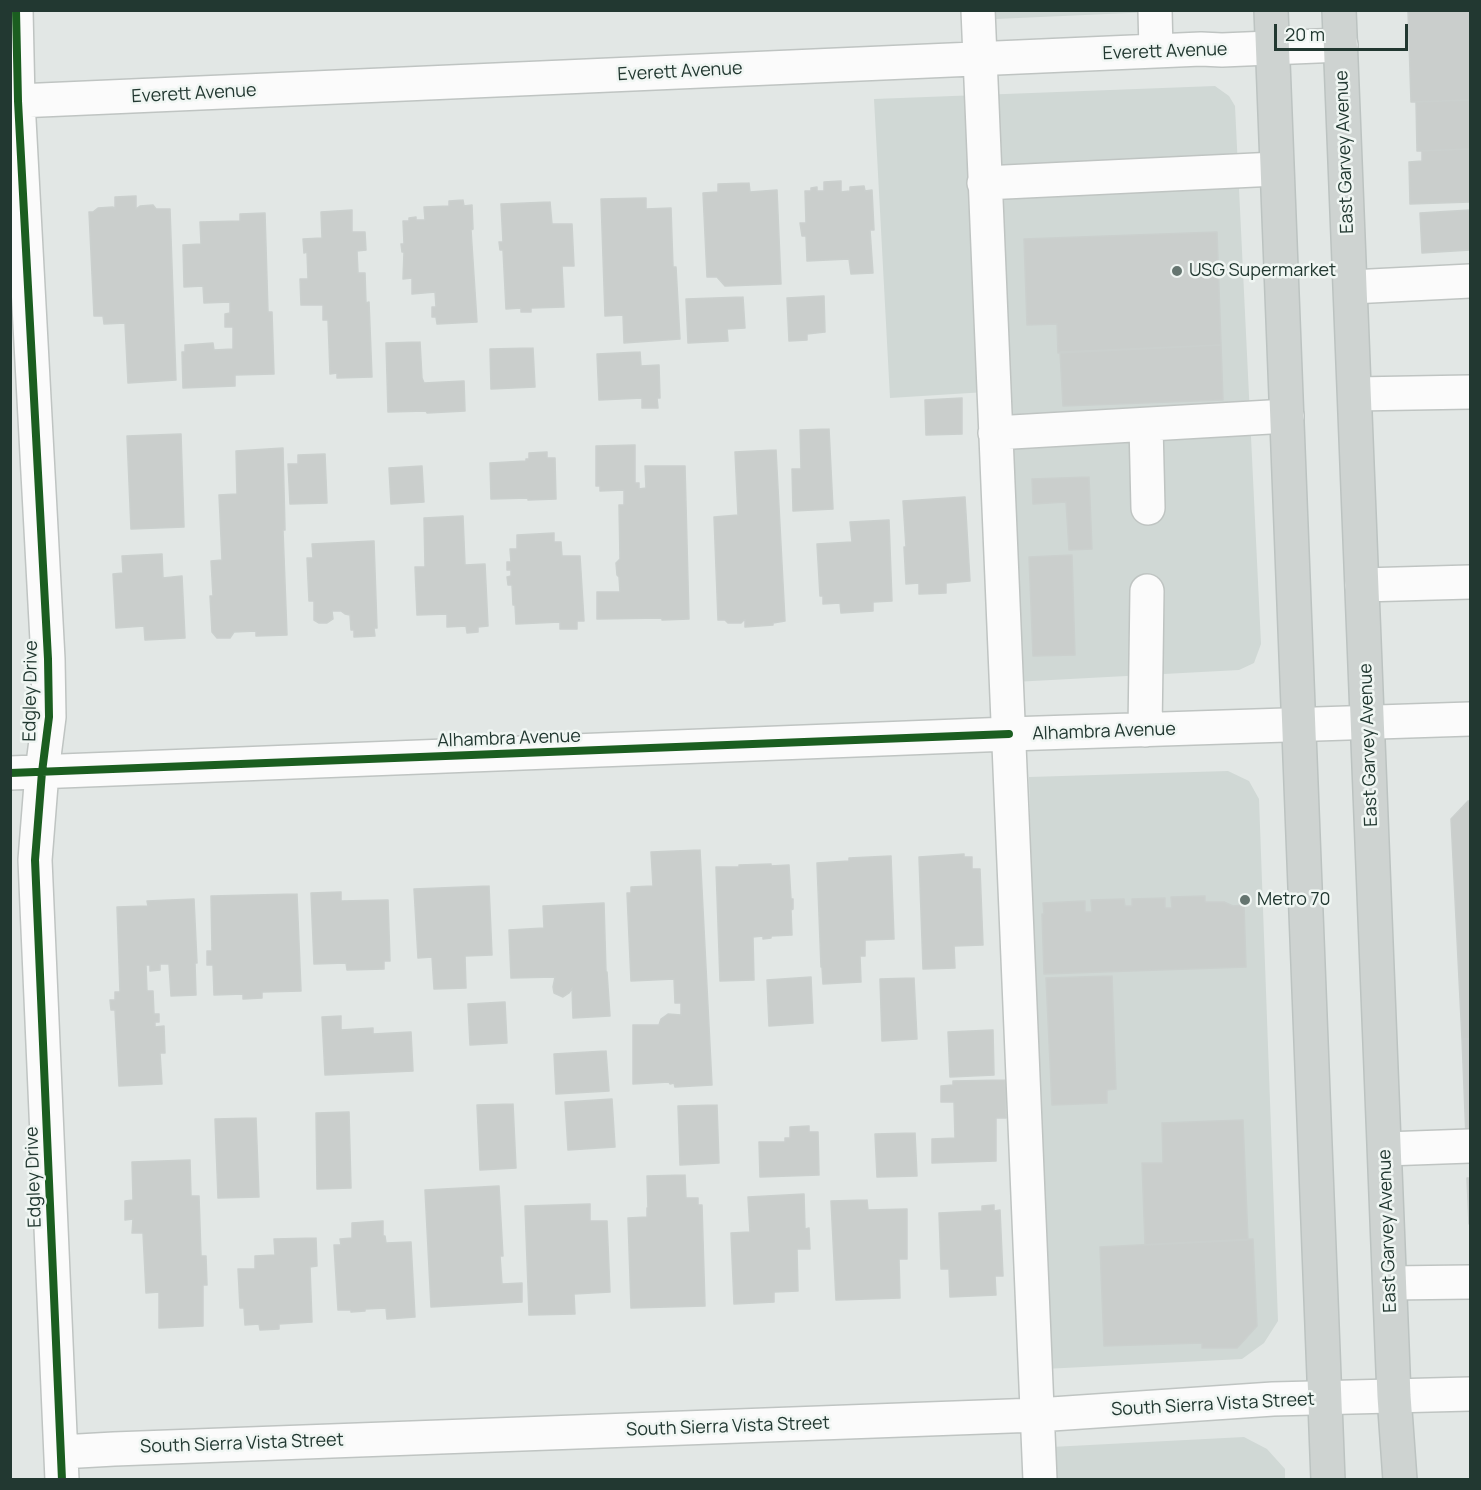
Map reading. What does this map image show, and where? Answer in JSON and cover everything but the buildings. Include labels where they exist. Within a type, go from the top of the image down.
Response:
[{"type":"main road","points":[[1271,10],[1328,1479]]},
{"type":"main road","name":"East Garvey Avenue","points":[[1339,10],[1394,1396],[1400,1479]]},
{"type":"street","name":"Edgley Drive","points":[[16,10],[18,101],[48,660],[49,717],[26,773],[35,860],[61,1466]]},
{"type":"street","points":[[978,10],[1040,1479]]},
{"type":"street","points":[[1155,10],[1156,51]]},
{"type":"street","name":"Everett Avenue","points":[[18,101],[1156,51],[1341,45]]},
{"type":"street","points":[[984,183],[1276,169]]},
{"type":"street","points":[[1350,286],[1470,281]]},
{"type":"street","points":[[1355,394],[1470,392]]},
{"type":"street","points":[[995,433],[1287,416]]},
{"type":"street","points":[[1146,425],[1148,508]]},
{"type":"street","points":[[1362,585],[1470,582]]},
{"type":"street","points":[[1145,730],[1147,591]]},
{"type":"street","name":"Alhambra Avenue","points":[[26,773],[1470,719]]},
{"type":"street","points":[[1385,1149],[1470,1146]]},
{"type":"street","points":[[1390,1284],[1470,1282]]},
{"type":"street","name":"South Sierra Vista Street","points":[[61,1466],[150,1448],[1037,1415],[1273,1399],[1470,1394]]},
{"type":"shaded area","points":[[995,10],[1174,11],[996,19]]},
{"type":"shaded area","points":[[1215,86],[1229,96],[1235,106],[1261,644],[1254,663],[1239,670],[995,683],[986,392],[890,398],[874,99]]},
{"type":"shaded area","points":[[1228,771],[1249,781],[1259,799],[1278,1321],[1264,1343],[1242,1359],[1044,1369],[1029,777]]},
{"type":"shaded area","points":[[1244,1437],[1267,1449],[1285,1469],[1285,1479],[1052,1479],[1051,1447]]},
{"type":"cycle path","points":[[16,10],[18,101],[48,659],[49,717],[35,860],[62,1480]]},
{"type":"cycle path","points":[[10,773],[1009,734]]},
{"type":"place","name":"USG Supermarket","points":[[1177,271]]},
{"type":"place","name":"Metro 70","points":[[1245,900]]}]
